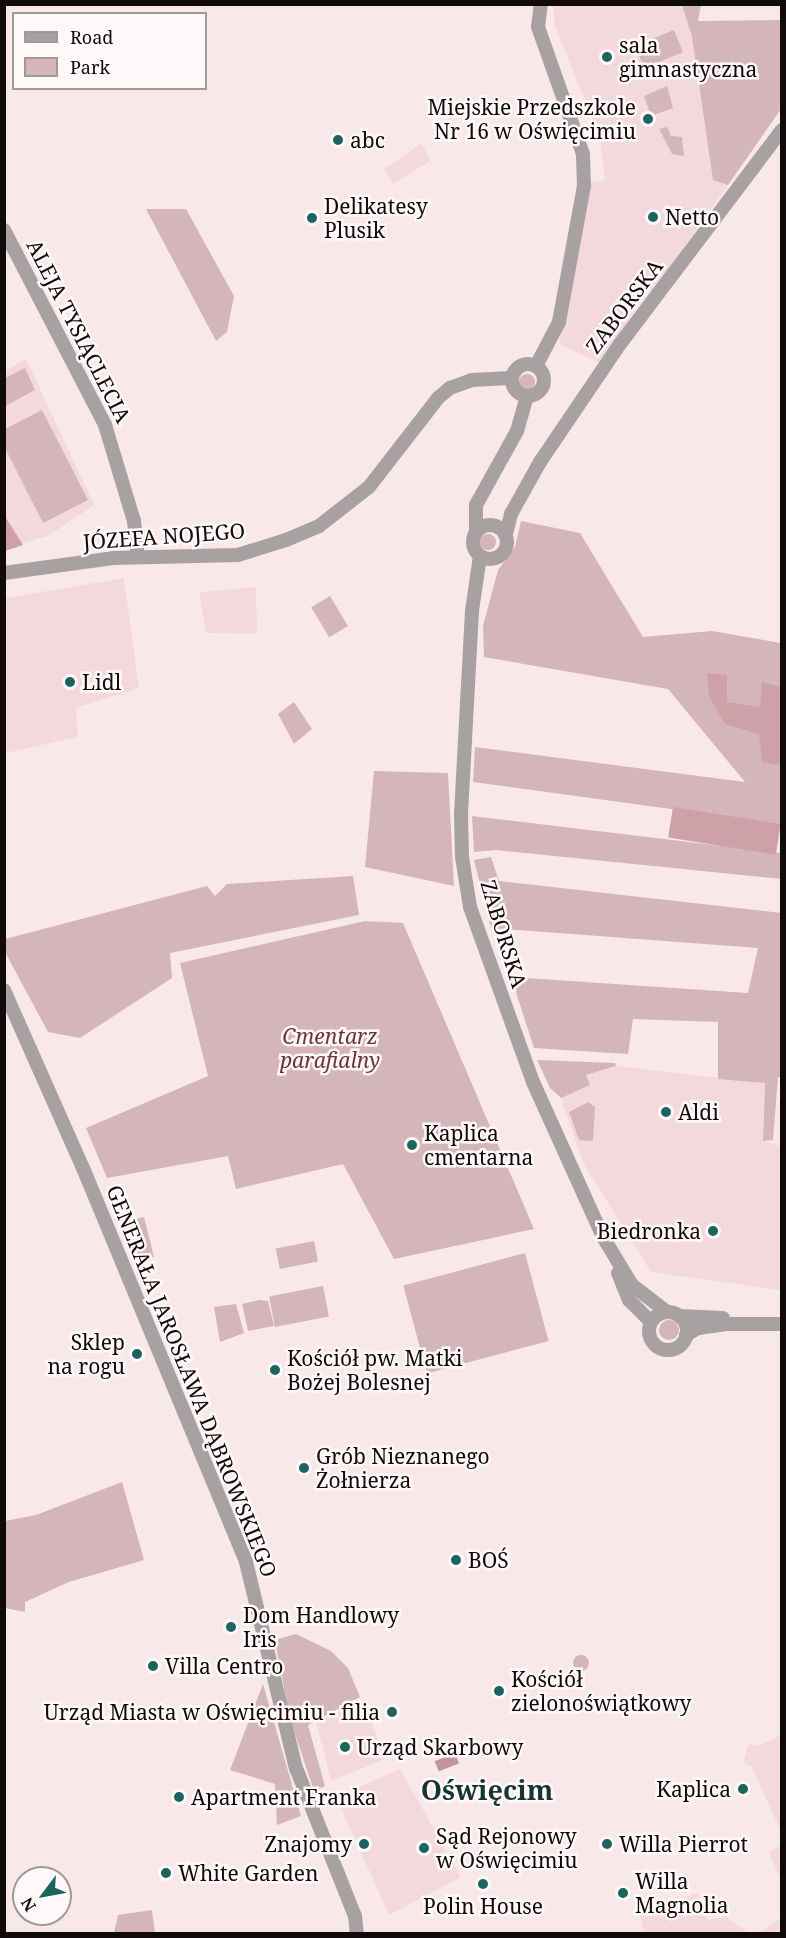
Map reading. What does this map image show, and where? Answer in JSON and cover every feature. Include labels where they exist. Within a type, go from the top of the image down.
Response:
[{"type":"street","points":[[536,366],[559,322],[584,186],[584,154],[538,27],[540,7]]},
{"type":"street","name":"ZABORSKA","points":[[506,534],[511,514],[540,462],[620,344],[782,130]]},
{"type":"street","name":"ALEJA TYSIĄCLECIA","points":[[4,230],[105,424],[134,521],[138,557]]},
{"type":"street","points":[[520,365],[536,366],[543,374],[544,384],[538,393],[527,396],[517,393],[512,378],[520,365]]},
{"type":"street","name":"JÓZEFA NOJEGO","points":[[4,573],[138,557],[238,555],[319,526],[369,487],[438,398],[450,388],[472,380],[512,378]]},
{"type":"street","points":[[488,488],[484,508],[491,524],[506,534],[504,552],[485,558],[473,548],[476,532],[476,505],[488,488],[517,431],[527,396]]},
{"type":"street","name":"ZABORSKA","points":[[491,524],[511,514]]},
{"type":"street","points":[[476,532],[491,524]]},
{"type":"street","name":"ZABORSKA","points":[[485,558],[475,598],[461,813],[462,857],[468,899],[533,1082],[614,1260],[629,1300],[651,1322]]},
{"type":"street","name":"GENERAŁA JAROSŁAWA DĄBROWSKIEGO","points":[[4,990],[83,1168],[246,1562],[296,1768],[355,1916],[357,1934]]},
{"type":"street","name":"ZABORSKA","points":[[614,1260],[639,1293],[673,1314]]},
{"type":"street","points":[[673,1314],[686,1335]]},
{"type":"street","points":[[740,1322],[698,1328],[686,1335],[678,1347],[661,1349],[649,1335],[651,1322],[673,1314],[740,1322],[782,1324]]},
{"type":"shaded area","points":[[553,4],[683,5],[692,37],[713,179],[728,185],[653,291],[649,289],[600,363],[559,344],[591,183],[605,180],[600,137],[555,26]]},
{"type":"shaded area","points":[[422,143],[430,161],[393,184],[384,169]]},
{"type":"shaded area","points":[[26,359],[94,505],[48,536],[5,548],[5,371]]},
{"type":"shaded area","points":[[4,515],[23,545],[5,551],[4,551]]},
{"type":"shaded area","points":[[124,578],[139,688],[76,708],[78,737],[5,753],[5,598]]},
{"type":"shaded area","points":[[256,587],[257,634],[206,633],[199,592]]},
{"type":"shaded area","points":[[707,673],[727,675],[727,702],[760,707],[762,682],[781,687],[781,765],[762,762],[759,734],[725,724],[709,696]]},
{"type":"shaded area","points":[[673,807],[781,824],[776,855],[668,838]]},
{"type":"shaded area","points":[[616,1066],[765,1083],[763,1141],[781,1146],[781,1290],[651,1272],[583,1163],[561,1098],[590,1085],[585,1076]]},
{"type":"shaded area","points":[[363,1699],[385,1759],[331,1781],[316,1722]]},
{"type":"shaded area","points":[[781,1735],[781,1831],[751,1766],[743,1763],[749,1743],[758,1746]]},
{"type":"shaded area","points":[[455,1753],[459,1763],[439,1771],[435,1761]]},
{"type":"shaded area","points":[[400,1769],[461,1877],[389,1915],[336,1797]]},
{"type":"shaded area","points":[[781,1845],[781,1880],[769,1852]]},
{"type":"shaded area","points":[[698,1892],[707,1920],[726,1917],[749,1933],[644,1933],[640,1916]]},
{"type":"shaded area","points":[[781,1918],[781,1933],[759,1933]]},
{"type":"green space","points":[[682,5],[701,5],[698,21],[781,20],[781,109],[728,185],[713,180],[692,37]]},
{"type":"green space","points":[[674,30],[683,52],[644,68],[635,46]]},
{"type":"green space","points":[[667,86],[673,108],[651,116],[644,96]]},
{"type":"green space","points":[[667,127],[671,136],[682,137],[684,156],[672,154],[659,129]]},
{"type":"green space","points":[[146,209],[186,209],[234,296],[227,332],[216,341]]},
{"type":"green space","points":[[25,368],[35,390],[5,406],[5,378]]},
{"type":"green space","points":[[527,374],[533,376],[535,382],[533,388],[527,390],[521,388],[519,382],[521,376]]},
{"type":"green space","points":[[42,410],[88,500],[43,523],[4,446],[5,429]]},
{"type":"green space","points":[[521,521],[580,533],[643,637],[712,631],[781,643],[781,824],[473,782],[475,747],[745,782],[668,689],[484,657],[483,626],[498,570],[515,547]]},
{"type":"green space","points":[[488,534],[494,536],[496,542],[494,548],[488,550],[482,548],[480,542],[482,536]]},
{"type":"green space","points":[[330,596],[348,626],[329,637],[311,607]]},
{"type":"green space","points":[[294,702],[312,729],[294,744],[278,714]]},
{"type":"green space","points":[[374,771],[448,773],[454,886],[365,867]]},
{"type":"green space","points":[[472,816],[781,853],[781,879],[496,850],[474,852]]},
{"type":"green space","points":[[491,857],[499,881],[781,913],[782,1077],[778,1077],[773,1140],[763,1141],[765,1083],[718,1079],[718,1022],[633,1019],[628,1054],[534,1048],[511,977],[748,993],[758,948],[491,928],[474,860]]},
{"type":"green space","points":[[353,876],[359,915],[170,953],[172,978],[80,1038],[48,1032],[5,952],[5,939],[207,886],[215,896],[227,884]]},
{"type":"green space","name":"Cmentarz parafialny","points":[[365,921],[403,923],[534,1229],[394,1259],[343,1164],[236,1189],[228,1156],[107,1178],[86,1128],[208,1076],[180,963]]},
{"type":"green space","points":[[537,1060],[615,1063],[616,1066],[586,1075],[590,1085],[561,1098],[550,1088]]},
{"type":"green space","points":[[588,1102],[595,1107],[593,1141],[579,1140],[569,1112]]},
{"type":"green space","points":[[144,1217],[154,1257],[140,1259],[126,1221]]},
{"type":"green space","points":[[314,1241],[318,1262],[280,1269],[276,1248]]},
{"type":"green space","points":[[525,1253],[549,1341],[427,1374],[403,1286]]},
{"type":"green space","points":[[323,1286],[329,1316],[275,1327],[269,1296]]},
{"type":"green space","points":[[259,1300],[268,1301],[274,1326],[248,1331],[242,1304]]},
{"type":"green space","points":[[236,1304],[244,1333],[220,1342],[214,1307]]},
{"type":"green space","points":[[669,1320],[676,1323],[679,1330],[676,1337],[669,1340],[662,1337],[659,1330],[662,1323]]},
{"type":"green space","points":[[122,1482],[144,1560],[69,1582],[25,1602],[25,1612],[5,1608],[5,1521],[36,1515]]},
{"type":"green space","points":[[296,1634],[331,1651],[348,1668],[360,1697],[308,1725],[325,1786],[314,1791],[290,1719],[276,1646],[278,1639]]},
{"type":"green space","points":[[578,1655],[584,1655],[589,1663],[587,1669],[578,1671],[573,1666],[573,1660]]},
{"type":"green space","points":[[263,1684],[301,1816],[277,1825],[275,1784],[230,1770]]},
{"type":"green space","points":[[152,1910],[155,1933],[114,1933],[118,1915]]},
{"type":"place","name":"sala gimnastyczna","points":[[607,57]]},
{"type":"place","name":"Miejskie Przedszkole Nr 16 w Oświęcimiu","points":[[648,119]]},
{"type":"place","name":"abc","points":[[338,140]]},
{"type":"place","name":"Netto","points":[[653,217]]},
{"type":"place","name":"Delikatesy Plusik","points":[[312,218]]},
{"type":"place","name":"Lidl","points":[[70,682]]},
{"type":"place","name":"Aldi","points":[[666,1112]]},
{"type":"place","name":"Kaplica cmentarna","points":[[412,1145]]},
{"type":"place","name":"Biedronka","points":[[713,1231]]},
{"type":"place","name":"Sklep na rogu","points":[[137,1354]]},
{"type":"place","name":"Kościół pw. Matki Bożej Bolesnej","points":[[275,1370]]},
{"type":"place","name":"Grób Nieznanego Żołnierza","points":[[304,1468]]},
{"type":"place","name":"BOŚ","points":[[456,1560]]},
{"type":"place","name":"Dom Handlowy Iris","points":[[231,1627]]},
{"type":"place","name":"Villa Centro","points":[[153,1666]]},
{"type":"place","name":"Kościół zielonoświątkowy","points":[[499,1691]]},
{"type":"place","name":"Urząd Miasta w Oświęcimiu - filia","points":[[392,1712]]},
{"type":"place","name":"Urząd Skarbowy","points":[[345,1747]]},
{"type":"place","name":"Kaplica","points":[[743,1789]]},
{"type":"place","name":"Apartment Franka","points":[[179,1797]]},
{"type":"place","name":"Znajomy","points":[[364,1844]]},
{"type":"place","name":"Willa Pierrot","points":[[607,1844]]},
{"type":"place","name":"Sąd Rejonowy w Oświęcimiu","points":[[424,1848]]},
{"type":"place","name":"White Garden","points":[[166,1873]]},
{"type":"place","name":"Polin House","points":[[483,1884]]},
{"type":"place","name":"Willa Magnolia","points":[[623,1893]]},
{"type":"district","name":"Oświęcim","points":[[487,1790]]}]
